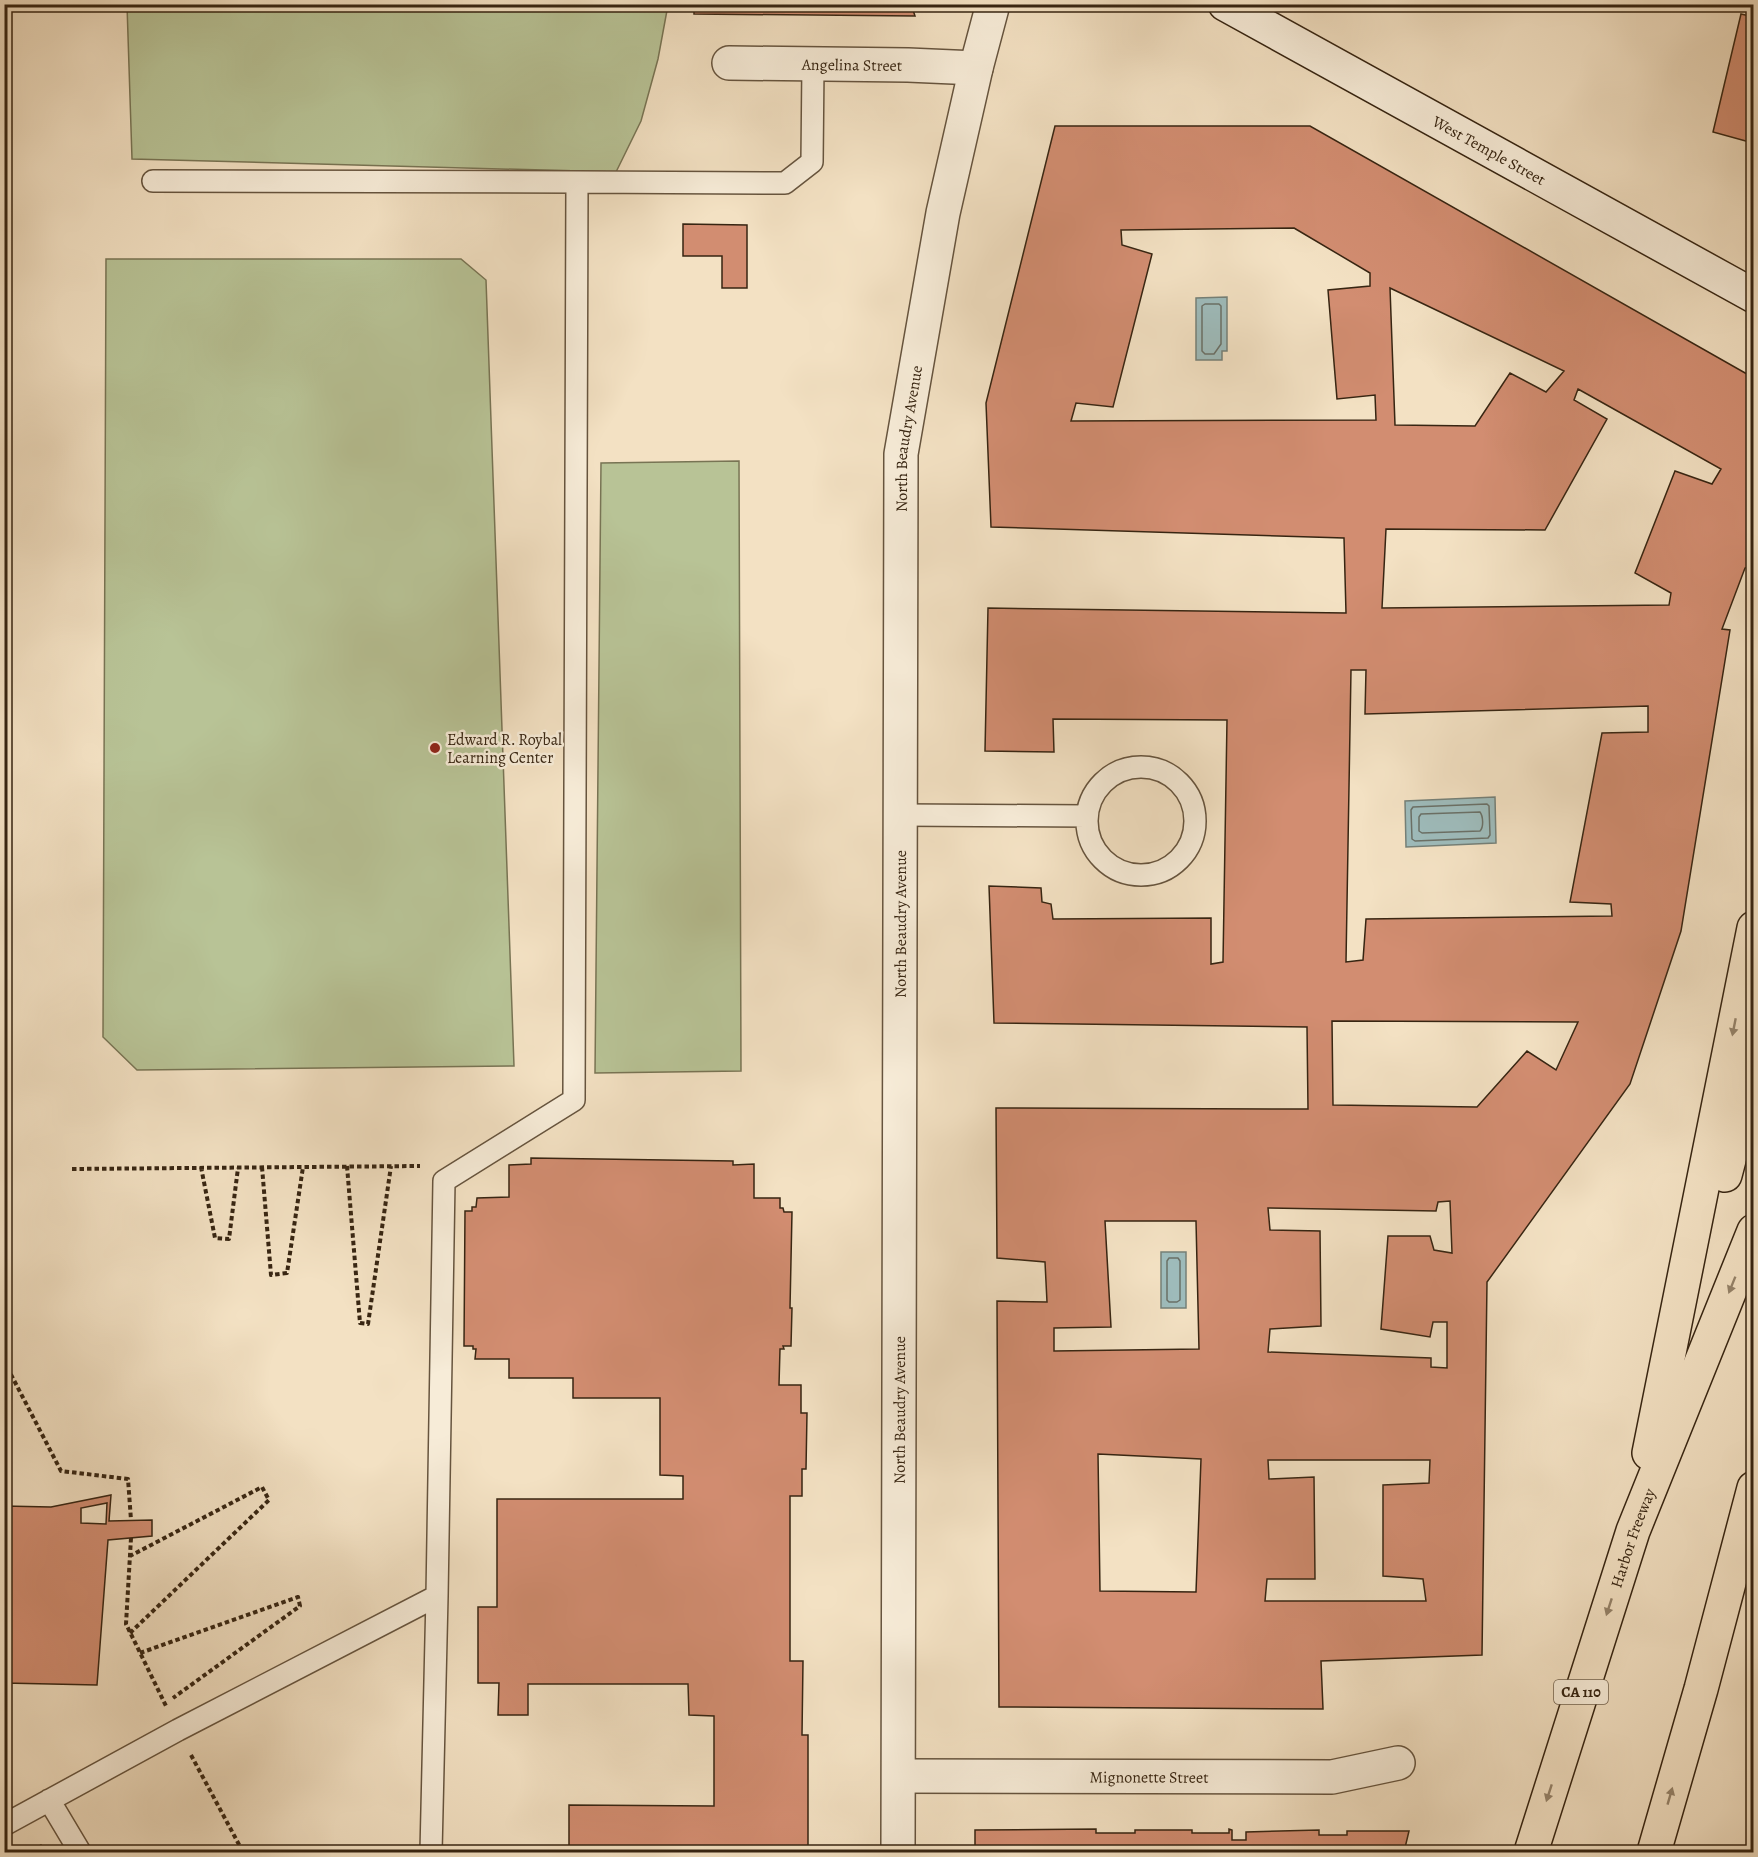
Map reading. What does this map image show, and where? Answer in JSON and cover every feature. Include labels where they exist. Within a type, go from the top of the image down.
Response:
[{"type":"highway","points":[[1633,1531],[1754,928]]},
{"type":"highway","points":[[1633,1531],[1754,1065]]},
{"type":"highway","name":"Harbor Freeway","points":[[1531,1852],[1633,1531],[1754,1231]]},
{"type":"highway","points":[[1654,1852],[1701,1689],[1754,1488]]},
{"type":"highway","points":[[1701,1689],[1754,1576]]},
{"type":"street","name":"North Beaudry Avenue","points":[[898,1852],[900,1776],[900,454],[944,213],[976,68],[993,4]]},
{"type":"street","name":"West Temple Street","points":[[1225,4],[1754,297]]},
{"type":"street","name":"Angelina Street","points":[[729,63],[976,68]]},
{"type":"street","name":"Mignonette Street","points":[[900,1776],[1332,1777],[1398,1763]]},
{"type":"lane","points":[[153,181],[785,183],[812,162],[813,65]]},
{"type":"lane","points":[[431,1852],[444,1181],[574,1100],[577,182]]},
{"type":"lane","points":[[1148,767],[1164,772],[1179,782],[1189,795],[1195,812],[1195,830],[1189,847],[1177,861],[1162,871],[1144,875],[1126,873],[1109,864],[1097,851],[1089,835],[1087,816],[1092,800],[1101,785],[1114,775],[1130,768],[1148,767]]},
{"type":"lane","points":[[900,815],[1087,816]]},
{"type":"lane","points":[[4,1825],[178,1730],[437,1596]]},
{"type":"lane","points":[[50,1800],[80,1852]]},
{"type":"path","points":[[347,1166],[360,1323],[368,1324],[391,1166]]},
{"type":"path","points":[[72,1169],[380,1166]]},
{"type":"path","points":[[201,1167],[215,1238],[229,1239],[238,1167]]},
{"type":"path","points":[[262,1167],[271,1275],[287,1273],[303,1167]]},
{"type":"path","points":[[4,1361],[61,1471],[128,1479],[131,1520]]},
{"type":"path","points":[[130,1556],[262,1487],[269,1500],[130,1633]]},
{"type":"path","points":[[131,1538],[126,1624],[178,1730],[243,1852]]},
{"type":"path","points":[[140,1653],[298,1597],[300,1606],[165,1703]]},
{"type":"green space","points":[[127,5],[668,5],[658,59],[641,121],[616,172],[132,159]]},
{"type":"green space","points":[[106,259],[461,259],[486,280],[514,1066],[137,1070],[103,1037]]},
{"type":"green space","points":[[739,461],[741,1071],[595,1073],[601,463]]},
{"type":"water","points":[[1227,297],[1227,351],[1222,351],[1222,360],[1196,360],[1196,298]]},
{"type":"water","points":[[1495,797],[1496,843],[1406,847],[1405,801]]},
{"type":"water","points":[[1161,1252],[1186,1252],[1186,1308],[1161,1308]]},
{"type":"building","points":[[694,4],[911,4],[915,16],[694,14]]},
{"type":"building","points":[[1741,14],[1754,17],[1753,143],[1713,132]]},
{"type":"building","points":[[1055,126],[1310,126],[1754,378],[1754,565],[1745,568],[1722,629],[1730,630],[1681,931],[1630,1084],[1487,1282],[1482,1655],[1321,1661],[1323,1709],[999,1707],[997,1301],[1047,1302],[1045,1262],[997,1258],[996,1108],[1308,1109],[1307,1027],[994,1023],[989,886],[1041,888],[1042,902],[1051,904],[1053,919],[1211,918],[1211,964],[1223,962],[1227,720],[1053,719],[1054,752],[985,751],[988,608],[1346,613],[1344,538],[991,527],[986,403]],"holes":[[[1294,228],[1370,273],[1370,286],[1328,290],[1337,399],[1375,395],[1376,420],[1071,421],[1076,403],[1113,407],[1152,254],[1122,245],[1121,230]],[[1390,288],[1564,371],[1546,392],[1510,373],[1475,426],[1395,425]],[[1578,389],[1721,469],[1712,484],[1675,471],[1635,573],[1671,593],[1669,605],[1382,608],[1386,529],[1545,530],[1607,419],[1574,400]],[[1351,670],[1366,670],[1365,714],[1648,706],[1648,732],[1602,733],[1570,902],[1611,904],[1612,916],[1366,919],[1363,960],[1346,962]],[[1332,1021],[1578,1022],[1556,1070],[1527,1051],[1477,1107],[1333,1105]],[[1450,1201],[1452,1253],[1434,1250],[1430,1236],[1388,1236],[1381,1329],[1430,1337],[1433,1322],[1447,1322],[1447,1368],[1431,1367],[1431,1358],[1268,1352],[1270,1329],[1321,1326],[1320,1231],[1270,1230],[1268,1208],[1436,1211],[1438,1202]],[[1105,1221],[1196,1221],[1199,1349],[1054,1351],[1054,1328],[1111,1327]],[[1098,1454],[1201,1459],[1196,1592],[1100,1591]],[[1268,1460],[1430,1460],[1429,1483],[1383,1485],[1383,1576],[1423,1579],[1426,1601],[1265,1601],[1267,1579],[1315,1579],[1314,1477],[1269,1479]]]},
{"type":"building","points":[[683,224],[747,225],[747,288],[722,288],[722,256],[683,256]]},
{"type":"building","points":[[531,1158],[733,1161],[733,1165],[754,1164],[754,1198],[780,1198],[780,1208],[783,1208],[784,1212],[792,1212],[791,1346],[783,1346],[784,1349],[780,1349],[779,1385],[801,1385],[801,1413],[807,1413],[806,1469],[802,1469],[802,1496],[790,1496],[790,1661],[803,1661],[802,1735],[808,1735],[808,1852],[569,1852],[569,1805],[714,1806],[714,1716],[689,1715],[688,1684],[528,1684],[528,1715],[498,1715],[499,1683],[478,1683],[478,1607],[497,1607],[497,1499],[683,1499],[683,1476],[660,1475],[660,1398],[573,1398],[573,1378],[509,1378],[509,1359],[475,1359],[476,1349],[473,1349],[473,1346],[464,1346],[465,1211],[472,1211],[472,1207],[476,1207],[477,1198],[509,1197],[509,1165],[531,1164]]},
{"type":"building","points":[[111,1495],[109,1521],[152,1520],[152,1536],[108,1540],[97,1685],[4,1683],[4,1506],[51,1507]],"holes":[[[107,1503],[106,1524],[81,1523],[81,1508]]]},
{"type":"building","points":[[1096,1829],[1096,1833],[1192,1830],[1192,1833],[1229,1833],[1229,1829],[1232,1830],[1232,1840],[1246,1840],[1246,1832],[1319,1830],[1319,1835],[1347,1835],[1347,1831],[1409,1831],[1404,1852],[975,1852],[975,1830]]},
{"type":"building","points":[[41,1845],[45,1852],[23,1852],[35,1846],[36,1848]]},
{"type":"place","name":"Edward R. Roybal Learning Center","points":[[435,748]]}]
